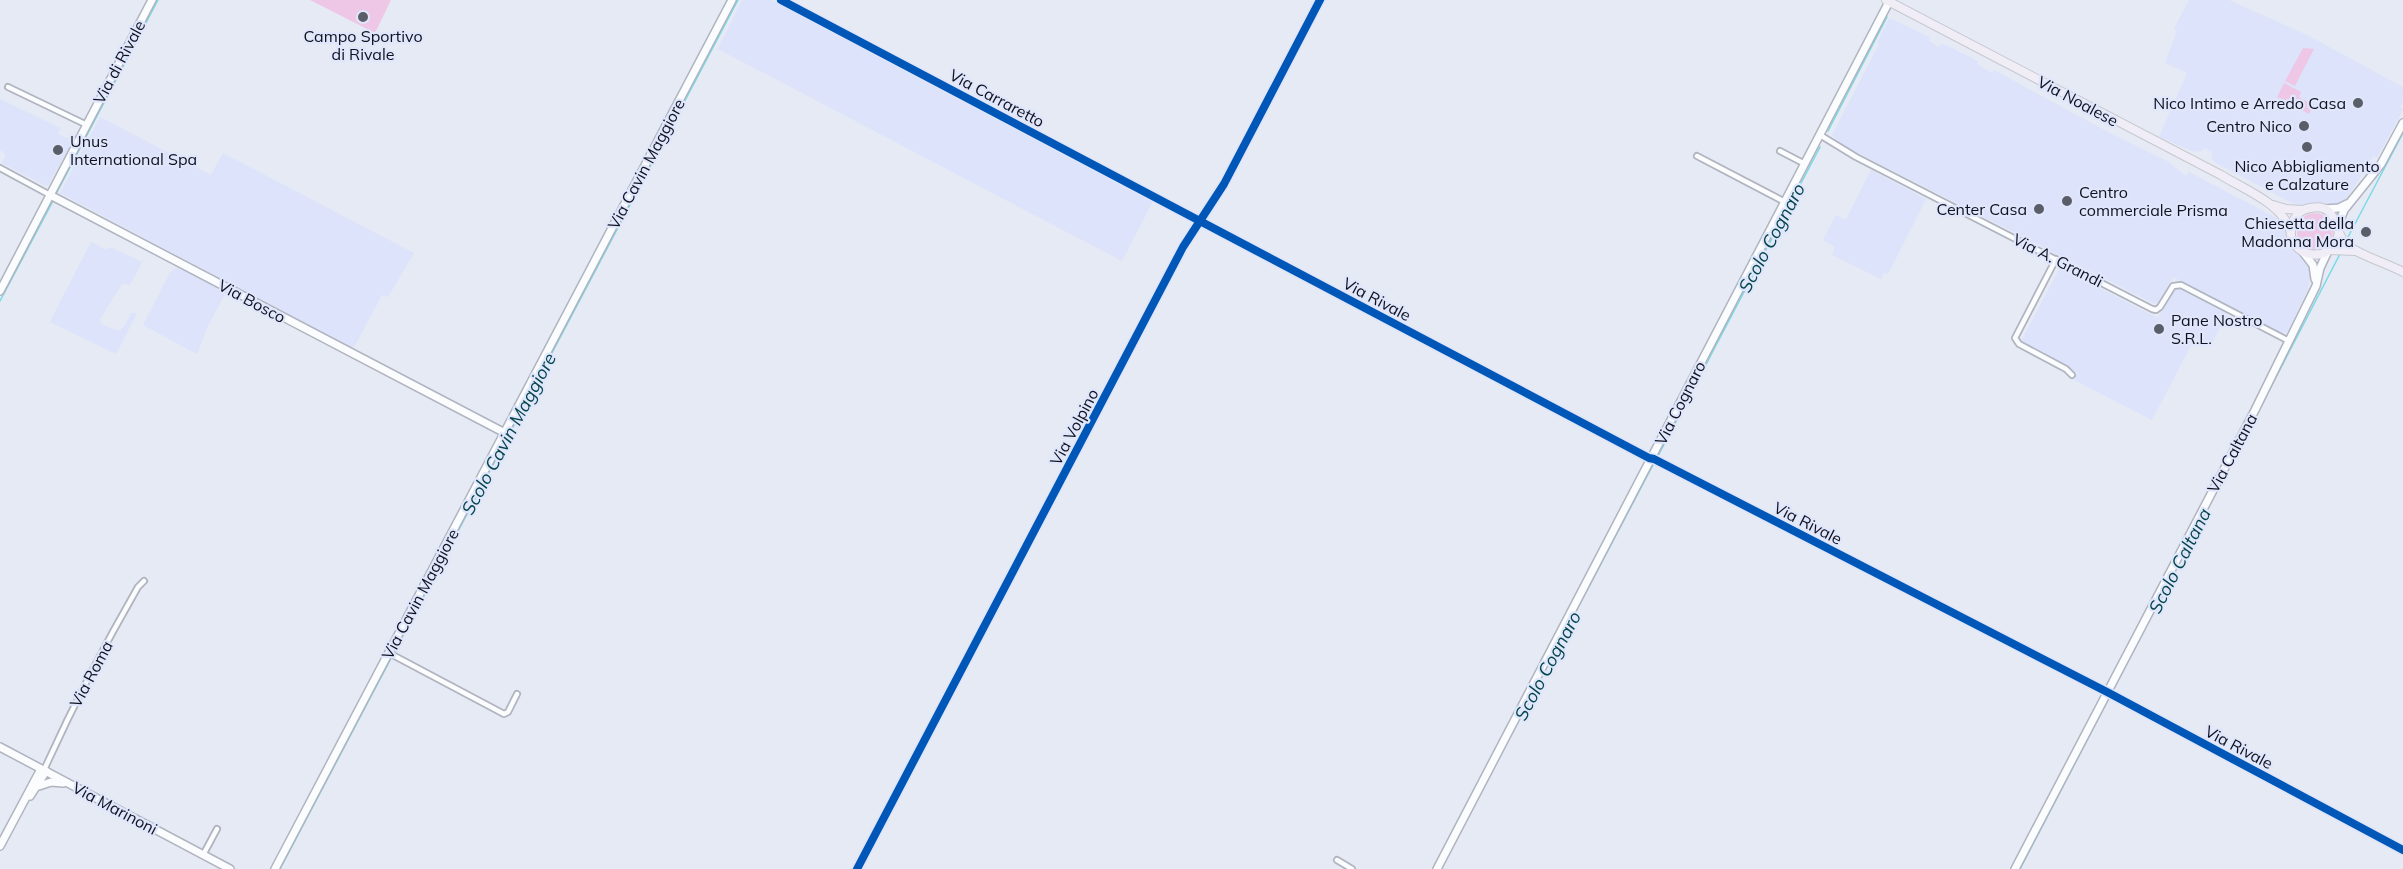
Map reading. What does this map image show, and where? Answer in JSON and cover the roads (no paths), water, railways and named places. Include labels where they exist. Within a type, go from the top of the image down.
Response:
[{"type":"main road","name":"Via Noalese","points":[[1888,1],[2221,176],[2269,204],[2297,211],[2316,207],[2325,209]]},
{"type":"main road","name":"Via Noalese","points":[[2269,204],[2288,223],[2295,244],[2302,251]]},
{"type":"main road","points":[[2291,232],[2295,218],[2307,208]]},
{"type":"main road","points":[[2325,209],[2334,216],[2338,229],[2349,246],[2403,272]]},
{"type":"main road","points":[[2329,250],[2336,242],[2338,229]]},
{"type":"main road","points":[[2302,251],[2314,255],[2329,250],[2349,250],[2366,255]]},
{"type":"street","name":"Via di Rivale","points":[[0,291],[152,0]]},
{"type":"street","name":"Via Cavin Maggiore","points":[[275,869],[392,655],[505,433],[732,0]]},
{"type":"street","name":"Via Carraretto","points":[[781,0],[1203,222]]},
{"type":"street","name":"Via Volpino","points":[[857,869],[1173,268],[1224,184],[1320,0]]},
{"type":"street","name":"Via Cognaro","points":[[1437,869],[1888,1]]},
{"type":"street","name":"Via di Rivale","points":[[8,87],[87,125]]},
{"type":"street","points":[[2338,229],[2343,213],[2381,164],[2403,123]]},
{"type":"street","name":"Via A. Grandi","points":[[1820,135],[1856,156],[2156,310],[2173,286],[2181,285],[2289,341]]},
{"type":"street","points":[[1780,151],[1805,164]]},
{"type":"street","points":[[1696,156],[1785,202]]},
{"type":"street","name":"Via Bosco","points":[[0,168],[505,433]]},
{"type":"street","points":[[2325,209],[2339,208],[2354,198]]},
{"type":"street","name":"Via Rivale","points":[[1203,222],[1651,459],[2110,694],[2403,850]]},
{"type":"street","name":"Via Caltana","points":[[2015,869],[2110,694],[2289,341],[2317,282],[2320,268],[2329,250]]},
{"type":"street","points":[[2302,251],[2313,265],[2315,279],[2313,291]]},
{"type":"street","points":[[2056,259],[2015,338],[2019,345],[2066,369],[2072,375]]},
{"type":"street","name":"Via Roma","points":[[44,770],[67,720],[135,592],[144,581]]},
{"type":"street","points":[[392,655],[504,714],[517,694]]},
{"type":"street","name":"Via Marinoni","points":[[0,747],[230,869]]},
{"type":"street","points":[[19,810],[37,787],[44,770]]},
{"type":"street","points":[[0,846],[44,770]]},
{"type":"street","points":[[37,787],[51,782],[68,783]]},
{"type":"street","points":[[203,855],[217,829]]},
{"type":"street","points":[[1337,860],[1352,869]]},
{"type":"waterway","points":[[56,194],[158,0]]},
{"type":"waterway","name":"Scolo Cavin Maggiore","points":[[280,869],[738,0]]},
{"type":"waterway","points":[[1238,164],[1325,0]]},
{"type":"waterway","name":"Scolo Cognaro","points":[[1828,131],[1887,17]]},
{"type":"waterway","name":"Scolo Caltana","points":[[2348,237],[2403,133]]},
{"type":"waterway","name":"Scolo Cognaro","points":[[1658,456],[1820,147]]},
{"type":"waterway","points":[[1206,221],[1226,186]]},
{"type":"waterway","points":[[0,301],[53,201]]},
{"type":"waterway","points":[[1000,603],[1189,244]]},
{"type":"waterway","name":"Scolo Caltana","points":[[2262,404],[2340,254]]},
{"type":"waterway","name":"Scolo Caltana","points":[[2112,692],[2233,459]]},
{"type":"waterway","name":"Scolo Cognaro","points":[[1445,860],[1654,463]]},
{"type":"waterway","name":"Scolo Caltana","points":[[2020,869],[2110,696]]},
{"type":"place","name":"Campo Sportivo di Rivale","points":[[363,17]]},
{"type":"place","name":"Nico Intimo e Arredo Casa","points":[[2358,103]]},
{"type":"place","name":"Centro Nico","points":[[2304,126]]},
{"type":"place","name":"Nico Abbigliamento e Calzature","points":[[2307,147]]},
{"type":"place","name":"Unus International Spa","points":[[58,150]]},
{"type":"place","name":"Centro commerciale Prisma","points":[[2067,201]]},
{"type":"place","name":"Center Casa","points":[[2039,209]]},
{"type":"place","name":"Chiesetta della Madonna Mora","points":[[2366,232]]},
{"type":"place","name":"Pane Nostro S.R.L.","points":[[2159,329]]}]
